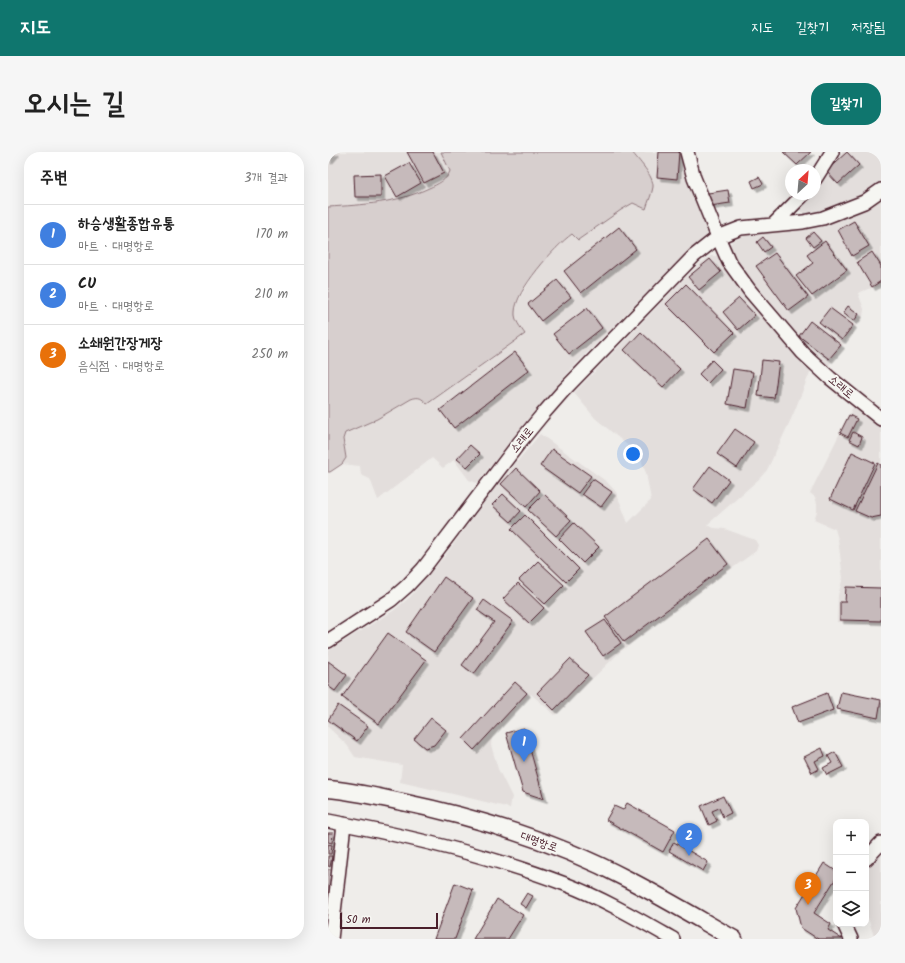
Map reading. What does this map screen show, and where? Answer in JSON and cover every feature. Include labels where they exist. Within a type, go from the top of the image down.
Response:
[{"type":"main road","name":"대명항로","points":[[328,789],[344,790],[431,809],[500,828],[566,851],[628,879],[734,939]]},
{"type":"street","points":[[687,152],[694,178],[718,237]]},
{"type":"street","points":[[821,169],[832,152]]},
{"type":"street","name":"소래로","points":[[328,641],[391,600],[407,586],[423,569],[519,443],[563,391],[694,256],[718,237],[741,228],[803,222],[823,218],[864,202],[881,190]]},
{"type":"street","points":[[774,224],[798,200]]},
{"type":"street","name":"소래로","points":[[718,237],[730,262],[750,291],[803,353],[830,378],[881,419]]},
{"type":"street","points":[[328,821],[387,832],[480,856],[566,884],[628,913],[673,939]]},
{"type":"street","points":[[330,939],[344,824]]},
{"type":"street","points":[[869,856],[881,843]]},
{"type":"street","points":[[845,927],[851,939]]},
{"type":"shaded area","points":[[328,152],[441,152],[450,171],[448,178],[433,187],[407,197],[370,204],[328,207]]},
{"type":"shaded area","points":[[441,152],[632,152],[651,178],[653,187],[646,209],[633,203],[578,240],[572,234],[546,258],[529,281],[517,303],[515,315],[518,324],[525,334],[427,404],[420,398],[411,399],[377,419],[345,433],[343,439],[346,458],[342,464],[328,472],[328,207],[367,204],[392,200],[417,193],[436,185],[449,174],[450,171]]},
{"type":"shaded area","points":[[632,152],[682,152],[688,181],[709,233],[670,269],[574,366],[528,419],[477,483],[469,480],[454,460],[443,468],[432,458],[378,500],[370,479],[361,475],[360,466],[342,464],[346,458],[343,439],[345,433],[377,419],[411,399],[417,397],[422,399],[427,404],[524,334],[514,313],[516,305],[536,270],[565,239],[572,234],[578,240],[621,209],[634,203],[645,209],[647,172]]},
{"type":"shaded area","points":[[835,152],[868,152],[875,154],[881,159],[881,182],[869,192],[856,199],[817,214],[806,215],[798,209],[798,205],[802,200],[821,200],[821,174]]},
{"type":"shaded area","points":[[881,197],[881,286],[858,293],[864,309],[863,316],[827,368],[808,353],[746,278],[730,252],[730,245],[732,241],[750,234],[799,229],[826,224],[855,212]]},
{"type":"shaded area","points":[[711,256],[719,256],[722,258],[788,344],[811,370],[792,417],[767,470],[759,479],[707,525],[714,528],[725,529],[755,540],[758,545],[756,551],[621,651],[555,715],[531,694],[492,737],[491,745],[498,769],[512,797],[510,808],[400,782],[402,765],[355,757],[347,745],[328,727],[328,651],[393,611],[410,597],[444,557],[495,488],[540,434],[607,482],[616,492],[628,523],[651,500],[646,473],[639,455],[595,418],[574,393],[699,264]]},
{"type":"shaded area","points":[[854,405],[881,426],[881,625],[837,622],[838,595],[843,578],[838,539],[835,529],[814,520],[817,511],[817,503],[815,497],[810,493]]},
{"type":"shaded area","points":[[881,851],[881,939],[875,939],[869,921],[869,863]]},
{"type":"shaded area","points":[[328,869],[333,871],[328,916]]},
{"type":"building","points":[[328,152],[336,152],[328,161]]},
{"type":"building","points":[[407,152],[433,152],[444,173],[424,183]]},
{"type":"building","points":[[659,152],[679,152],[677,179],[657,177]]},
{"type":"building","points":[[783,152],[811,152],[798,164],[796,164]]},
{"type":"building","points":[[847,152],[859,165],[838,184],[826,171]]},
{"type":"building","points":[[409,163],[421,183],[397,197],[385,176]]},
{"type":"building","points":[[381,174],[381,197],[355,197],[354,175]]},
{"type":"building","points":[[759,177],[763,184],[754,188],[751,181]]},
{"type":"building","points":[[728,190],[730,203],[710,206],[708,193]]},
{"type":"building","points":[[854,221],[869,246],[852,256],[838,230]]},
{"type":"building","points":[[619,227],[636,249],[581,293],[564,271]]},
{"type":"building","points":[[813,232],[821,241],[813,247],[806,238]]},
{"type":"building","points":[[763,237],[771,247],[764,252],[757,242]]},
{"type":"building","points":[[825,241],[847,270],[812,296],[796,276],[813,263],[807,255]]},
{"type":"building","points":[[872,252],[881,266],[881,281],[872,287],[857,262]]},
{"type":"building","points":[[775,253],[808,297],[789,311],[756,266]]},
{"type":"building","points":[[710,259],[721,272],[699,290],[688,277]]},
{"type":"building","points":[[557,280],[571,297],[541,321],[528,304]]},
{"type":"building","points":[[686,284],[734,333],[714,352],[666,304]]},
{"type":"building","points":[[739,298],[755,315],[738,330],[723,312]]},
{"type":"building","points":[[848,306],[859,314],[854,321],[843,313]]},
{"type":"building","points":[[587,308],[602,328],[569,354],[553,334]]},
{"type":"building","points":[[830,308],[853,325],[842,340],[819,322]]},
{"type":"building","points":[[810,321],[841,345],[829,359],[799,336]]},
{"type":"building","points":[[641,332],[680,369],[663,387],[624,350]]},
{"type":"building","points":[[515,352],[529,370],[454,428],[440,410]]},
{"type":"building","points":[[712,360],[721,369],[708,383],[699,374]]},
{"type":"building","points":[[762,360],[779,362],[774,398],[758,396]]},
{"type":"building","points":[[733,369],[753,372],[747,408],[727,404]]},
{"type":"building","points":[[849,415],[857,419],[848,437],[840,433]]},
{"type":"building","points":[[735,429],[754,442],[737,468],[717,454]]},
{"type":"building","points":[[853,432],[862,437],[859,445],[849,440]]},
{"type":"building","points":[[470,445],[480,454],[467,467],[457,459]]},
{"type":"building","points":[[552,449],[591,476],[578,493],[540,466]]},
{"type":"building","points":[[852,452],[875,463],[853,510],[830,499]]},
{"type":"building","points":[[878,463],[881,465],[881,516],[871,518],[855,511]]},
{"type":"building","points":[[710,466],[729,480],[712,503],[693,489]]},
{"type":"building","points":[[516,468],[540,491],[526,507],[501,484]]},
{"type":"building","points":[[593,479],[612,492],[601,507],[582,494]]},
{"type":"building","points":[[503,494],[521,511],[511,522],[492,505]]},
{"type":"building","points":[[544,494],[571,520],[556,536],[528,510]]},
{"type":"building","points":[[525,515],[579,569],[566,582],[511,529]]},
{"type":"building","points":[[574,523],[599,547],[583,563],[559,539]]},
{"type":"building","points":[[709,539],[728,564],[624,642],[605,617]]},
{"type":"building","points":[[538,561],[564,585],[545,604],[519,580]]},
{"type":"building","points":[[444,577],[473,598],[434,652],[406,632]]},
{"type":"building","points":[[518,583],[544,608],[529,623],[503,599]]},
{"type":"building","points":[[846,587],[881,588],[881,621],[840,620],[840,602],[845,602]]},
{"type":"building","points":[[484,600],[513,621],[474,674],[462,665],[494,622],[477,610]]},
{"type":"building","points":[[605,620],[621,643],[603,656],[586,632]]},
{"type":"building","points":[[388,633],[426,660],[379,724],[342,697]]},
{"type":"building","points":[[570,659],[588,675],[554,710],[537,693]]},
{"type":"building","points":[[328,661],[347,675],[335,691],[328,686]]},
{"type":"building","points":[[515,682],[527,693],[474,750],[463,739]]},
{"type":"building","points":[[841,692],[881,700],[878,718],[837,709]]},
{"type":"building","points":[[827,693],[833,710],[798,723],[792,707]]},
{"type":"building","points":[[338,705],[368,726],[357,741],[328,720]]},
{"type":"building","points":[[431,718],[446,730],[434,745],[425,748],[414,739]]},
{"type":"building","points":[[524,728],[544,799],[523,792],[506,733]]},
{"type":"building","points":[[822,748],[825,756],[815,761],[819,769],[812,773],[804,757]]},
{"type":"building","points":[[835,752],[843,767],[827,775],[823,768],[832,763],[828,756]]},
{"type":"building","points":[[723,796],[731,813],[723,817],[719,808],[712,811],[717,821],[709,825],[701,806]]},
{"type":"building","points":[[627,803],[675,830],[663,852],[606,820],[614,806],[623,810]]},
{"type":"building","points":[[328,833],[333,833],[332,843],[328,842]]},
{"type":"building","points":[[674,842],[708,862],[703,871],[669,851]]},
{"type":"building","points":[[328,844],[332,845],[331,854],[328,854]]},
{"type":"building","points":[[328,856],[332,856],[330,867],[328,866]]},
{"type":"building","points":[[824,863],[833,869],[833,883],[814,913],[831,924],[828,930],[842,939],[818,939],[801,928],[796,908]]},
{"type":"building","points":[[455,883],[473,890],[455,939],[434,939]]},
{"type":"building","points":[[527,893],[533,896],[526,908],[520,904]]},
{"type":"building","points":[[497,899],[523,915],[508,939],[473,939]]},
{"type":"place","name":"하승생활종합유통","points":[[524,762]]},
{"type":"place","name":"CU","points":[[689,856]]},
{"type":"place","name":"소쇄원간장게장","points":[[808,905]]}]
